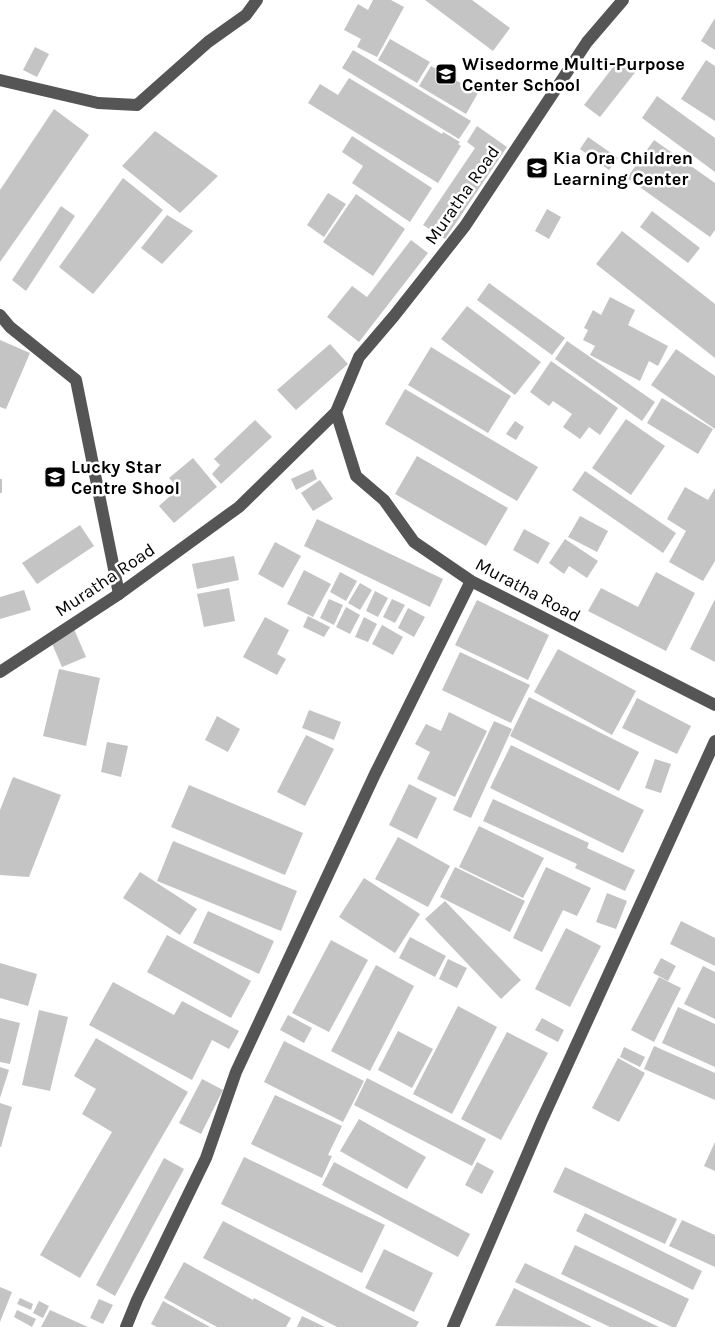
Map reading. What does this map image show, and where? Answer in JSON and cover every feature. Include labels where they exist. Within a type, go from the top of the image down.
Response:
[{"type":"street","points":[[0,80],[98,103],[137,105],[208,42],[246,15],[257,0]]},
{"type":"street","name":"Muratha Road","points":[[0,672],[119,594],[240,507],[336,412],[359,357],[465,226],[587,42],[623,0]]},
{"type":"street","points":[[0,315],[10,327],[76,380],[119,594]]},
{"type":"street","name":"Muratha Road","points":[[336,412],[356,476],[384,500],[414,542],[471,580],[715,705]]},
{"type":"street","points":[[126,1327],[136,1300],[206,1158],[236,1072],[375,774],[471,580]]},
{"type":"street","points":[[453,1327],[542,1120],[715,741]]},
{"type":"building","points":[[373,0],[391,0],[404,7],[377,57],[357,47],[361,39],[344,30],[358,4],[368,10]]},
{"type":"building","points":[[425,0],[472,0],[510,28],[493,51]]},
{"type":"building","points":[[715,18],[715,50],[701,41]]},
{"type":"building","points":[[390,39],[430,62],[417,83],[378,60]]},
{"type":"building","points":[[35,47],[49,54],[37,77],[23,70]]},
{"type":"building","points":[[353,50],[471,121],[459,139],[342,68]]},
{"type":"building","points":[[620,58],[637,70],[600,117],[584,105]]},
{"type":"building","points":[[706,60],[715,66],[715,121],[681,99]]},
{"type":"building","points":[[431,66],[478,93],[466,114],[419,86]]},
{"type":"building","points":[[349,78],[442,134],[443,132],[460,142],[458,144],[461,146],[438,183],[308,103],[320,84],[338,95]]},
{"type":"building","points":[[657,96],[715,138],[715,172],[642,118]]},
{"type":"building","points":[[54,109],[89,135],[0,262],[0,190]]},
{"type":"building","points":[[477,126],[507,147],[445,239],[423,225],[475,148],[467,142]]},
{"type":"building","points":[[155,131],[218,176],[180,213],[122,166]]},
{"type":"building","points":[[352,136],[432,188],[410,222],[352,183],[363,166],[342,152]]},
{"type":"building","points":[[588,137],[618,158],[609,170],[580,149]]},
{"type":"building","points":[[654,140],[715,183],[715,230],[710,237],[627,178]]},
{"type":"building","points":[[123,178],[163,210],[93,294],[59,267]]},
{"type":"building","points":[[328,193],[346,204],[324,237],[307,225]]},
{"type":"building","points":[[356,194],[405,229],[373,276],[323,242]]},
{"type":"building","points":[[61,206],[75,216],[26,291],[12,280]]},
{"type":"building","points":[[547,209],[561,217],[549,239],[535,231]]},
{"type":"building","points":[[652,211],[700,248],[688,263],[640,227]]},
{"type":"building","points":[[167,215],[193,231],[162,264],[141,248]]},
{"type":"building","points":[[622,231],[715,304],[715,358],[596,264]]},
{"type":"building","points":[[411,240],[428,253],[359,342],[327,317],[352,286],[367,297]]},
{"type":"building","points":[[489,283],[565,338],[552,355],[477,300]]},
{"type":"building","points":[[610,297],[635,310],[628,325],[668,346],[658,366],[649,361],[640,381],[590,355],[595,346],[583,340],[588,330],[584,328],[593,310],[601,315]]},
{"type":"building","points":[[467,306],[541,362],[515,395],[441,339]]},
{"type":"building","points":[[0,340],[30,353],[6,409],[0,407]]},
{"type":"building","points":[[567,341],[655,402],[642,421],[555,359]]},
{"type":"building","points":[[330,344],[348,364],[296,410],[277,390]]},
{"type":"building","points":[[431,347],[511,396],[488,433],[408,385]]},
{"type":"building","points":[[676,349],[715,376],[715,429],[651,385]]},
{"type":"building","points":[[551,361],[618,408],[600,435],[589,427],[580,439],[563,427],[572,414],[553,401],[549,406],[530,392]]},
{"type":"building","points":[[405,389],[538,467],[517,501],[385,424]]},
{"type":"building","points":[[662,398],[713,429],[698,454],[647,423]]},
{"type":"building","points":[[626,419],[665,446],[631,495],[592,468]]},
{"type":"building","points":[[255,420],[272,437],[221,484],[212,474],[220,465],[214,459]]},
{"type":"building","points":[[515,421],[524,427],[516,440],[506,434]]},
{"type":"building","points":[[417,456],[508,508],[486,546],[395,494]]},
{"type":"building","points":[[193,458],[217,487],[174,523],[159,506],[179,488],[169,478]]},
{"type":"building","points":[[313,469],[317,479],[296,490],[291,479]]},
{"type":"building","points":[[585,471],[676,533],[663,553],[572,490]]},
{"type":"building","points":[[0,479],[2,479],[2,493],[0,493]]},
{"type":"building","points":[[320,480],[333,499],[313,511],[301,493]]},
{"type":"building","points":[[685,487],[708,500],[715,488],[715,561],[703,581],[669,562],[686,531],[667,519]]},
{"type":"building","points":[[580,516],[608,531],[597,552],[568,537]]},
{"type":"building","points":[[317,519],[443,579],[430,607],[304,546]]},
{"type":"building","points":[[80,525],[94,546],[37,584],[22,563]]},
{"type":"building","points":[[524,529],[550,543],[538,564],[513,550]]},
{"type":"building","points":[[565,539],[598,561],[587,578],[569,566],[564,574],[549,563]]},
{"type":"building","points":[[275,542],[301,556],[283,588],[258,574]]},
{"type":"building","points":[[234,556],[239,580],[197,589],[192,564]]},
{"type":"building","points":[[304,570],[331,584],[313,617],[287,604]]},
{"type":"building","points":[[340,572],[357,581],[346,601],[330,592]]},
{"type":"building","points":[[656,572],[695,593],[666,651],[588,611],[601,588],[638,607]]},
{"type":"building","points":[[360,583],[372,590],[360,610],[348,603]]},
{"type":"building","points":[[229,588],[235,621],[204,627],[197,594]]},
{"type":"building","points":[[24,590],[31,610],[0,619],[0,597]]},
{"type":"building","points":[[375,591],[388,598],[378,617],[366,611]]},
{"type":"building","points":[[329,599],[343,605],[334,625],[320,618]]},
{"type":"building","points":[[392,599],[405,605],[395,623],[383,617]]},
{"type":"building","points":[[715,599],[715,662],[690,649]]},
{"type":"building","points":[[477,600],[549,635],[528,680],[455,645]]},
{"type":"building","points":[[346,607],[360,615],[350,634],[336,627]]},
{"type":"building","points":[[408,608],[425,617],[414,637],[398,628]]},
{"type":"building","points":[[308,616],[330,627],[324,637],[303,627]]},
{"type":"building","points":[[265,617],[289,630],[277,654],[286,659],[277,675],[243,657]]},
{"type":"building","points":[[364,617],[377,624],[368,642],[355,637]]},
{"type":"building","points":[[382,625],[403,637],[393,655],[372,644]]},
{"type":"building","points":[[74,629],[86,657],[62,667],[50,639]]},
{"type":"building","points":[[558,649],[636,691],[612,735],[534,692]]},
{"type":"building","points":[[460,652],[530,685],[511,723],[442,690]]},
{"type":"building","points":[[59,669],[100,678],[86,746],[43,736]]},
{"type":"building","points":[[529,697],[639,752],[619,791],[510,736]]},
{"type":"building","points":[[637,698],[691,726],[677,754],[622,728]]},
{"type":"building","points":[[309,710],[341,722],[334,740],[302,728]]},
{"type":"building","points":[[449,712],[487,731],[455,797],[417,779],[430,752],[415,744],[426,724],[441,731]]},
{"type":"building","points":[[217,716],[240,729],[228,752],[205,740]]},
{"type":"building","points":[[494,721],[512,729],[471,818],[453,810]]},
{"type":"building","points":[[306,735],[334,749],[305,806],[277,792]]},
{"type":"building","points":[[107,742],[128,746],[121,777],[101,772]]},
{"type":"building","points":[[511,745],[644,810],[623,853],[490,788]]},
{"type":"building","points":[[655,759],[671,764],[661,793],[645,788]]},
{"type":"building","points":[[13,777],[61,795],[29,877],[0,875],[0,810]]},
{"type":"building","points":[[409,784],[437,798],[417,839],[389,825]]},
{"type":"building","points":[[189,785],[303,833],[285,875],[171,827]]},
{"type":"building","points":[[493,799],[589,843],[587,848],[635,870],[625,891],[575,868],[577,864],[483,821]]},
{"type":"building","points":[[479,826],[544,858],[523,898],[459,867]]},
{"type":"building","points":[[398,837],[450,866],[428,907],[375,879]]},
{"type":"building","points":[[173,841],[297,891],[281,931],[157,881]]},
{"type":"building","points":[[455,867],[525,901],[510,932],[440,897]]},
{"type":"building","points":[[546,867],[591,888],[577,916],[563,910],[542,952],[513,938]]},
{"type":"building","points":[[140,872],[197,909],[180,935],[123,898]]},
{"type":"building","points":[[364,878],[420,914],[395,953],[339,917]]},
{"type":"building","points":[[607,893],[627,901],[616,929],[596,922]]},
{"type":"building","points":[[445,901],[521,980],[501,999],[425,919]]},
{"type":"building","points":[[208,911],[274,941],[259,974],[193,943]]},
{"type":"building","points":[[681,921],[715,938],[715,966],[670,944]]},
{"type":"building","points":[[566,928],[601,946],[570,1007],[535,989]]},
{"type":"building","points":[[167,935],[251,981],[231,1018],[147,972]]},
{"type":"building","points":[[410,937],[446,956],[435,977],[399,958]]},
{"type":"building","points":[[331,940],[368,960],[329,1032],[292,1013]]},
{"type":"building","points":[[661,958],[676,966],[668,981],[653,973]]},
{"type":"building","points":[[448,959],[467,968],[457,988],[439,979]]},
{"type":"building","points":[[0,963],[37,974],[28,1006],[0,998]]},
{"type":"building","points":[[376,965],[414,986],[370,1071],[331,1051]]},
{"type":"building","points":[[703,966],[715,972],[715,1019],[684,1004]]},
{"type":"building","points":[[659,977],[681,988],[654,1042],[631,1030]]},
{"type":"building","points":[[113,982],[174,1015],[182,1001],[239,1031],[229,1049],[212,1040],[192,1080],[89,1025]]},
{"type":"building","points":[[458,1006],[497,1027],[452,1114],[413,1094]]},
{"type":"building","points":[[678,1007],[715,1024],[715,1067],[662,1043]]},
{"type":"building","points":[[39,1010],[68,1017],[50,1091],[22,1085]]},
{"type":"building","points":[[288,1015],[312,1028],[304,1043],[280,1030]]},
{"type":"building","points":[[0,1018],[20,1023],[10,1064],[0,1062]]},
{"type":"building","points":[[542,1018],[564,1030],[558,1042],[535,1030]]},
{"type":"building","points":[[398,1031],[433,1049],[412,1088],[378,1070]]},
{"type":"building","points":[[507,1032],[548,1053],[501,1140],[461,1119]]},
{"type":"building","points":[[96,1038],[188,1092],[80,1278],[40,1255],[112,1132],[82,1114],[96,1089],[74,1076]]},
{"type":"building","points":[[284,1041],[364,1081],[343,1122],[264,1082]]},
{"type":"building","points":[[654,1046],[715,1073],[715,1100],[644,1069]]},
{"type":"building","points":[[624,1047],[645,1057],[640,1067],[620,1057]]},
{"type":"building","points":[[618,1058],[645,1073],[619,1122],[592,1108]]},
{"type":"building","points":[[0,1067],[9,1070],[0,1098]]},
{"type":"building","points":[[367,1078],[486,1139],[472,1166],[354,1105]]},
{"type":"building","points":[[202,1079],[223,1090],[201,1134],[179,1123]]},
{"type":"building","points":[[275,1095],[342,1126],[328,1155],[332,1156],[322,1178],[251,1144]]},
{"type":"building","points":[[0,1103],[12,1107],[1,1147],[0,1147]]},
{"type":"building","points":[[359,1119],[426,1157],[407,1189],[340,1151]]},
{"type":"building","points":[[715,1142],[715,1171],[704,1166]]},
{"type":"building","points":[[244,1157],[385,1225],[362,1273],[221,1204]]},
{"type":"building","points":[[164,1158],[184,1169],[115,1296],[96,1285]]},
{"type":"building","points":[[334,1162],[470,1234],[458,1257],[322,1185]]},
{"type":"building","points":[[477,1162],[494,1171],[482,1194],[465,1185]]},
{"type":"building","points":[[565,1167],[677,1219],[665,1244],[553,1192]]},
{"type":"building","points":[[585,1213],[702,1271],[693,1290],[576,1231]]},
{"type":"building","points":[[682,1220],[715,1235],[715,1267],[669,1246]]},
{"type":"building","points":[[223,1221],[419,1322],[416,1327],[337,1327],[203,1258]]},
{"type":"building","points":[[575,1245],[689,1299],[676,1327],[672,1327],[561,1274]]},
{"type":"building","points":[[384,1249],[433,1273],[414,1312],[365,1288]]},
{"type":"building","points":[[184,1262],[253,1300],[254,1298],[291,1318],[286,1327],[217,1327],[164,1298]]},
{"type":"building","points":[[525,1263],[659,1327],[610,1327],[515,1282]]},
{"type":"building","points":[[0,1287],[12,1292],[0,1322]]},
{"type":"building","points":[[514,1288],[592,1327],[495,1326]]},
{"type":"building","points":[[20,1298],[33,1304],[31,1310],[17,1304]]},
{"type":"building","points":[[99,1299],[113,1305],[103,1324],[90,1318]]},
{"type":"building","points":[[39,1301],[49,1306],[43,1318],[33,1313]]},
{"type":"building","points":[[163,1301],[210,1327],[157,1327],[151,1324]]},
{"type":"building","points":[[17,1310],[36,1319],[32,1327],[14,1317]]},
{"type":"building","points":[[50,1310],[88,1327],[41,1327]]},
{"type":"building","points":[[302,1316],[325,1327],[297,1327]]},
{"type":"place","name":"Wisedorme Multi-Purpose Center School","points":[[446,74]]},
{"type":"place","name":"Kia Ora Children Learning Center","points":[[537,168]]},
{"type":"place","name":"Lucky Star Centre Shool","points":[[55,477]]}]
